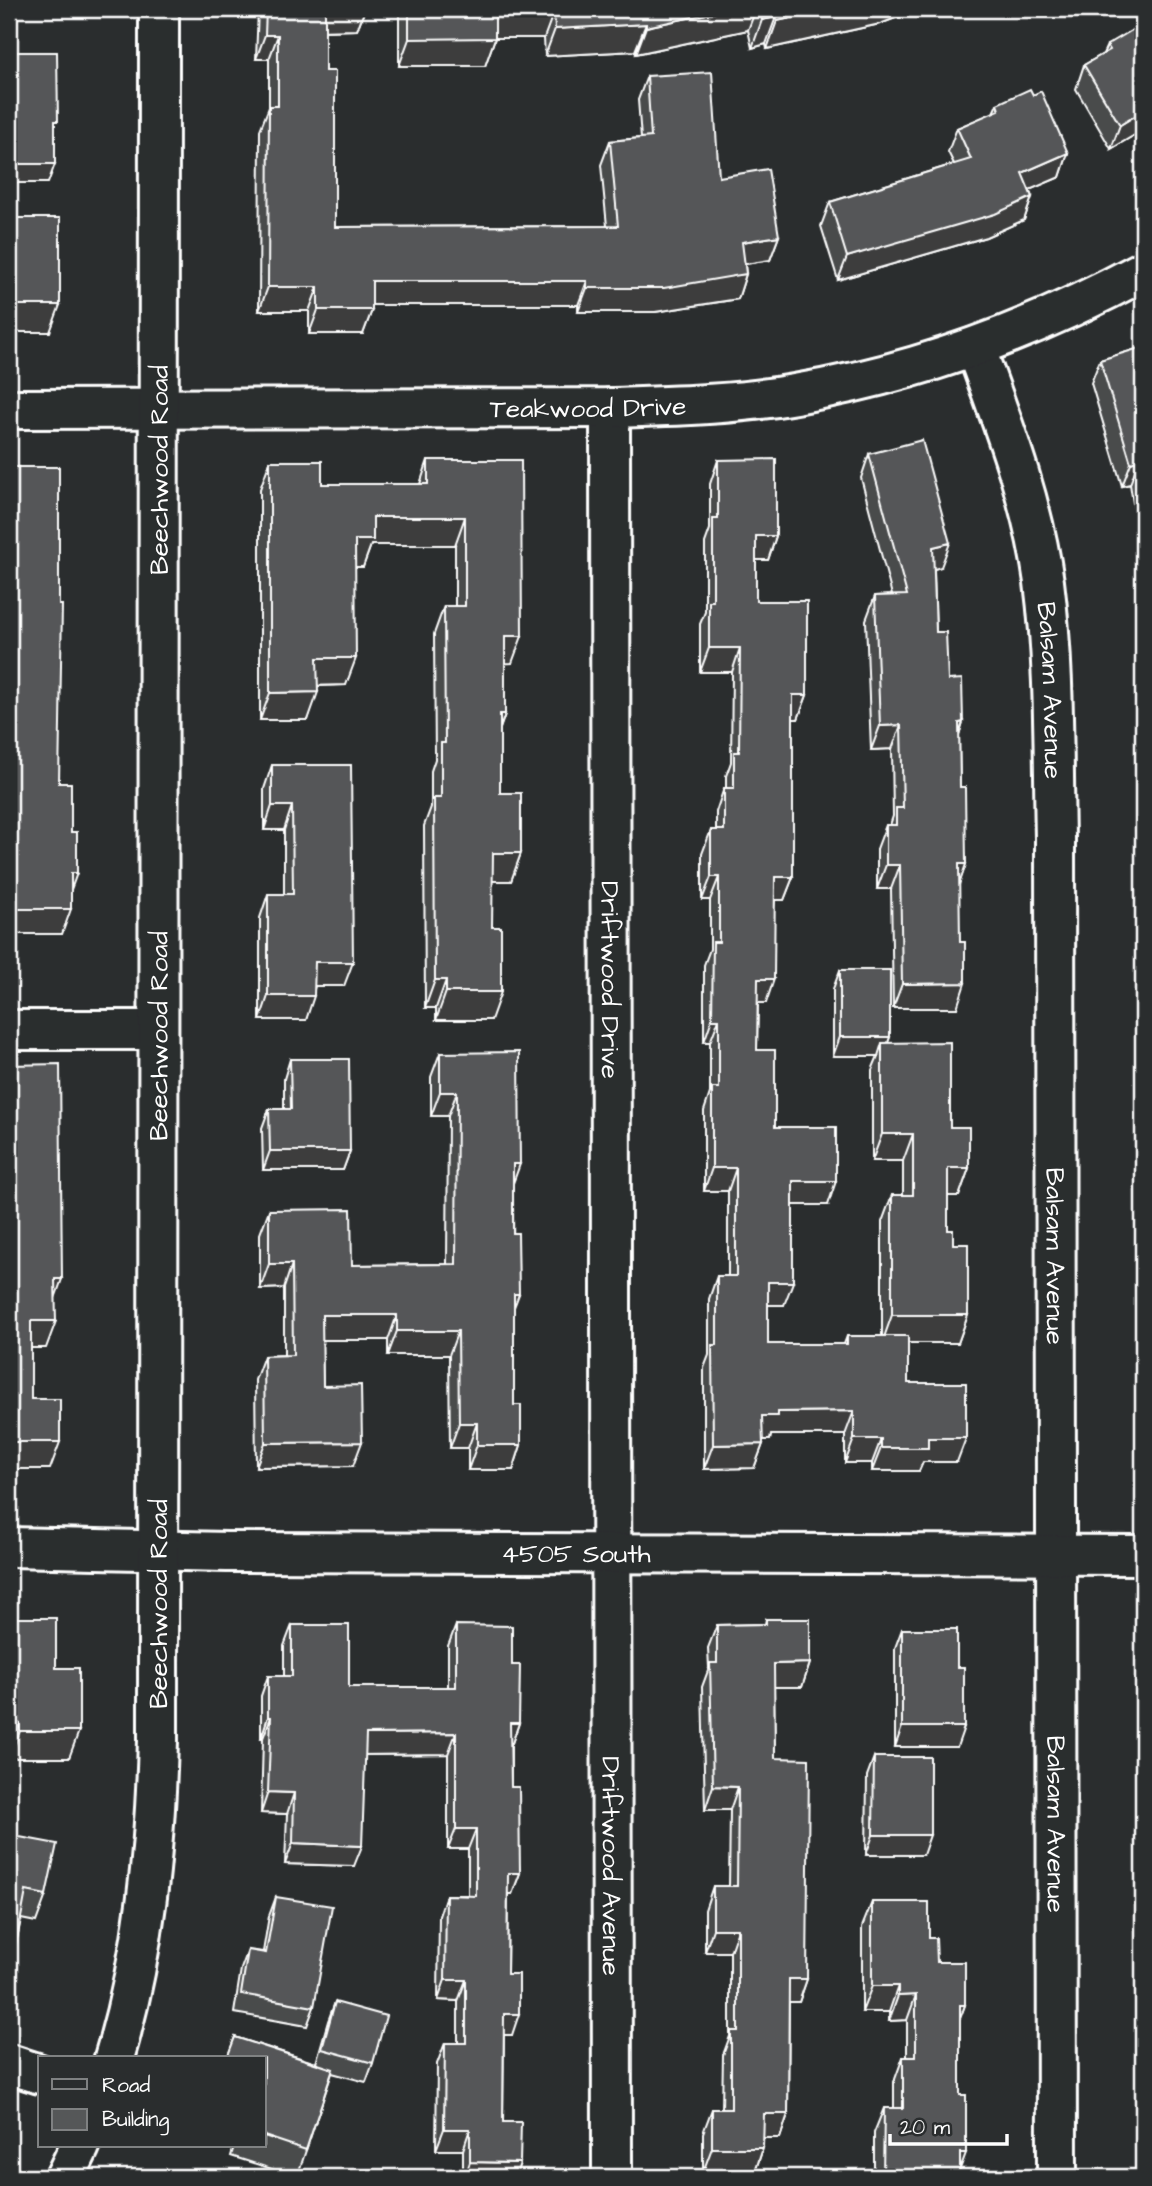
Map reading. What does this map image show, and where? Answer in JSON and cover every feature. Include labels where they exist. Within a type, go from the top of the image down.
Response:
[{"type":"street","name":"Beechwood Road","points":[[115,2056],[128,2011],[145,1924],[156,1832],[159,1549],[159,9]]},
{"type":"street","name":"Teakwood Drive","points":[[9,409],[610,408],[702,405],[794,394],[886,373],[975,347],[1084,302],[1143,271]]},
{"type":"street","name":"Balsam Avenue","points":[[975,347],[1028,504],[1043,580],[1051,658],[1055,838],[1057,2177]]},
{"type":"street","name":"Driftwood Drive","points":[[610,408],[610,1554]]},
{"type":"street","points":[[9,1030],[158,1030]]},
{"type":"street","name":"4505 South","points":[[9,1548],[610,1554],[1143,1555]]},
{"type":"street","name":"Driftwood Avenue","points":[[610,1554],[612,2177]]},
{"type":"street","points":[[9,2064],[38,2073]]},
{"type":"street","points":[[65,2177],[79,2148]]},
{"type":"building","points":[[266,9],[325,9],[325,71],[335,71],[335,227],[618,226],[610,141],[651,137],[647,76],[712,72],[719,177],[768,169],[779,236],[742,242],[746,274],[664,288],[587,288],[587,281],[372,281],[372,310],[318,310],[318,287],[268,287],[269,106],[278,106],[278,35],[265,35]]},
{"type":"building","points":[[409,9],[730,9],[646,27],[646,24],[555,29],[554,11],[495,11],[495,38],[409,39]]},
{"type":"building","points":[[759,9],[833,9],[777,21],[776,17],[762,20]]},
{"type":"building","points":[[1134,29],[1139,37],[1143,35],[1143,111],[1120,125],[1084,65],[1110,50],[1107,45]]},
{"type":"building","points":[[9,52],[57,52],[58,121],[55,121],[55,164],[9,164]]},
{"type":"building","points":[[1030,89],[1033,95],[1041,91],[1068,153],[1022,173],[1032,197],[995,214],[847,257],[830,202],[971,159],[957,128],[999,110],[997,104]]},
{"type":"building","points":[[9,218],[60,218],[60,305],[9,305]]},
{"type":"building","points":[[1143,347],[1143,488],[1139,460],[1131,463],[1100,360]]},
{"type":"building","points":[[922,440],[950,543],[933,547],[936,632],[946,632],[948,680],[962,679],[963,722],[959,723],[960,787],[965,787],[966,864],[959,864],[960,942],[965,942],[965,983],[902,984],[900,865],[886,865],[886,825],[896,825],[896,808],[903,808],[901,725],[880,726],[875,596],[907,595],[869,454]]},
{"type":"building","points":[[776,459],[776,536],[756,536],[756,601],[807,601],[807,695],[793,695],[793,877],[775,877],[774,979],[758,979],[757,1050],[775,1050],[775,1127],[836,1127],[836,1181],[793,1181],[793,1282],[768,1282],[768,1344],[847,1344],[847,1336],[908,1336],[908,1383],[966,1383],[966,1438],[928,1438],[928,1448],[881,1448],[881,1439],[854,1439],[854,1411],[778,1412],[778,1416],[762,1416],[763,1444],[713,1445],[712,1345],[717,1345],[717,1276],[736,1276],[736,1168],[712,1168],[712,1088],[719,1088],[719,1019],[712,1019],[713,942],[719,942],[719,877],[711,877],[711,830],[724,830],[724,788],[734,788],[734,752],[739,752],[740,648],[709,648],[709,601],[713,601],[713,519],[718,519],[718,460]]},
{"type":"building","points":[[428,460],[521,460],[522,636],[505,636],[505,714],[500,714],[500,793],[521,793],[521,853],[493,853],[492,927],[501,927],[501,992],[446,992],[446,980],[435,980],[434,798],[441,798],[441,743],[445,743],[444,606],[465,606],[465,517],[373,517],[373,540],[355,540],[356,658],[317,658],[318,692],[270,693],[270,461],[322,461],[322,484],[428,484]]},
{"type":"building","points":[[9,467],[59,467],[59,605],[62,605],[59,783],[71,783],[71,832],[77,832],[77,873],[71,873],[71,909],[16,909],[16,858],[9,858],[9,604],[13,604],[13,538],[9,538]]},
{"type":"building","points":[[272,765],[351,765],[353,962],[315,962],[314,996],[268,996],[268,894],[293,894],[292,806],[272,806]]},
{"type":"building","points":[[840,970],[890,970],[890,1037],[840,1037]]},
{"type":"building","points":[[950,1042],[950,1127],[969,1127],[969,1168],[948,1168],[948,1230],[953,1230],[953,1244],[968,1244],[968,1315],[892,1315],[892,1195],[913,1195],[913,1134],[882,1134],[882,1043]]},
{"type":"building","points":[[519,1052],[520,1164],[513,1164],[513,1233],[518,1233],[519,1294],[514,1294],[514,1405],[521,1405],[521,1445],[477,1445],[477,1423],[459,1423],[458,1331],[397,1331],[397,1315],[322,1315],[323,1386],[361,1385],[362,1442],[265,1443],[264,1356],[293,1355],[292,1264],[269,1264],[269,1210],[351,1209],[352,1265],[456,1264],[457,1092],[440,1092],[440,1053]]},
{"type":"building","points":[[290,1059],[349,1059],[350,1151],[270,1151],[269,1109],[291,1109]]},
{"type":"building","points":[[60,1064],[62,1279],[55,1279],[56,1321],[31,1321],[31,1399],[60,1399],[60,1442],[9,1442],[9,1065]]},
{"type":"building","points":[[9,1618],[56,1618],[56,1668],[79,1668],[79,1731],[20,1731],[20,1723],[9,1723]]},
{"type":"building","points":[[766,1619],[810,1619],[810,1663],[774,1664],[775,1758],[809,1759],[807,1979],[789,1979],[788,2114],[764,2114],[763,2148],[712,2148],[712,2109],[731,2109],[731,2031],[738,2031],[738,1929],[713,1929],[713,1886],[737,1886],[738,1787],[713,1786],[710,1663],[717,1663],[717,1625],[766,1624]]},
{"type":"building","points":[[292,1625],[349,1625],[349,1687],[456,1687],[456,1625],[512,1626],[512,1665],[520,1665],[519,1723],[510,1723],[511,1787],[519,1787],[520,1873],[508,1873],[507,1974],[519,1974],[519,2014],[504,2014],[503,2122],[521,2122],[520,2163],[470,2162],[470,2129],[444,2129],[445,2043],[466,2043],[466,1980],[445,1980],[446,1895],[476,1896],[476,1829],[456,1829],[456,1733],[366,1734],[362,1846],[293,1843],[294,1793],[268,1792],[271,1717],[268,1717],[268,1676],[292,1676]]},
{"type":"building","points":[[902,1629],[957,1629],[957,1667],[964,1667],[964,1727],[902,1727]]},
{"type":"building","points":[[874,1757],[930,1757],[930,1835],[873,1835]]},
{"type":"building","points":[[9,1835],[57,1844],[46,1895],[26,1891],[16,1944],[9,1942]]},
{"type":"building","points":[[276,1897],[332,1906],[314,2007],[241,1994],[248,1950],[266,1953]]},
{"type":"building","points":[[872,1902],[929,1902],[929,1938],[936,1938],[937,1962],[965,1962],[965,2005],[960,2005],[960,2095],[966,2095],[966,2153],[960,2153],[960,2177],[883,2177],[884,2108],[903,2108],[903,2057],[916,2057],[916,1995],[898,1996],[898,1986],[872,1986]]},
{"type":"building","points":[[335,2002],[386,2016],[373,2063],[322,2049]]},
{"type":"building","points":[[235,2037],[333,2069],[306,2150],[266,2137],[266,2056],[228,2056]]},
{"type":"building","points":[[740,2172],[767,2177],[739,2177]]}]
